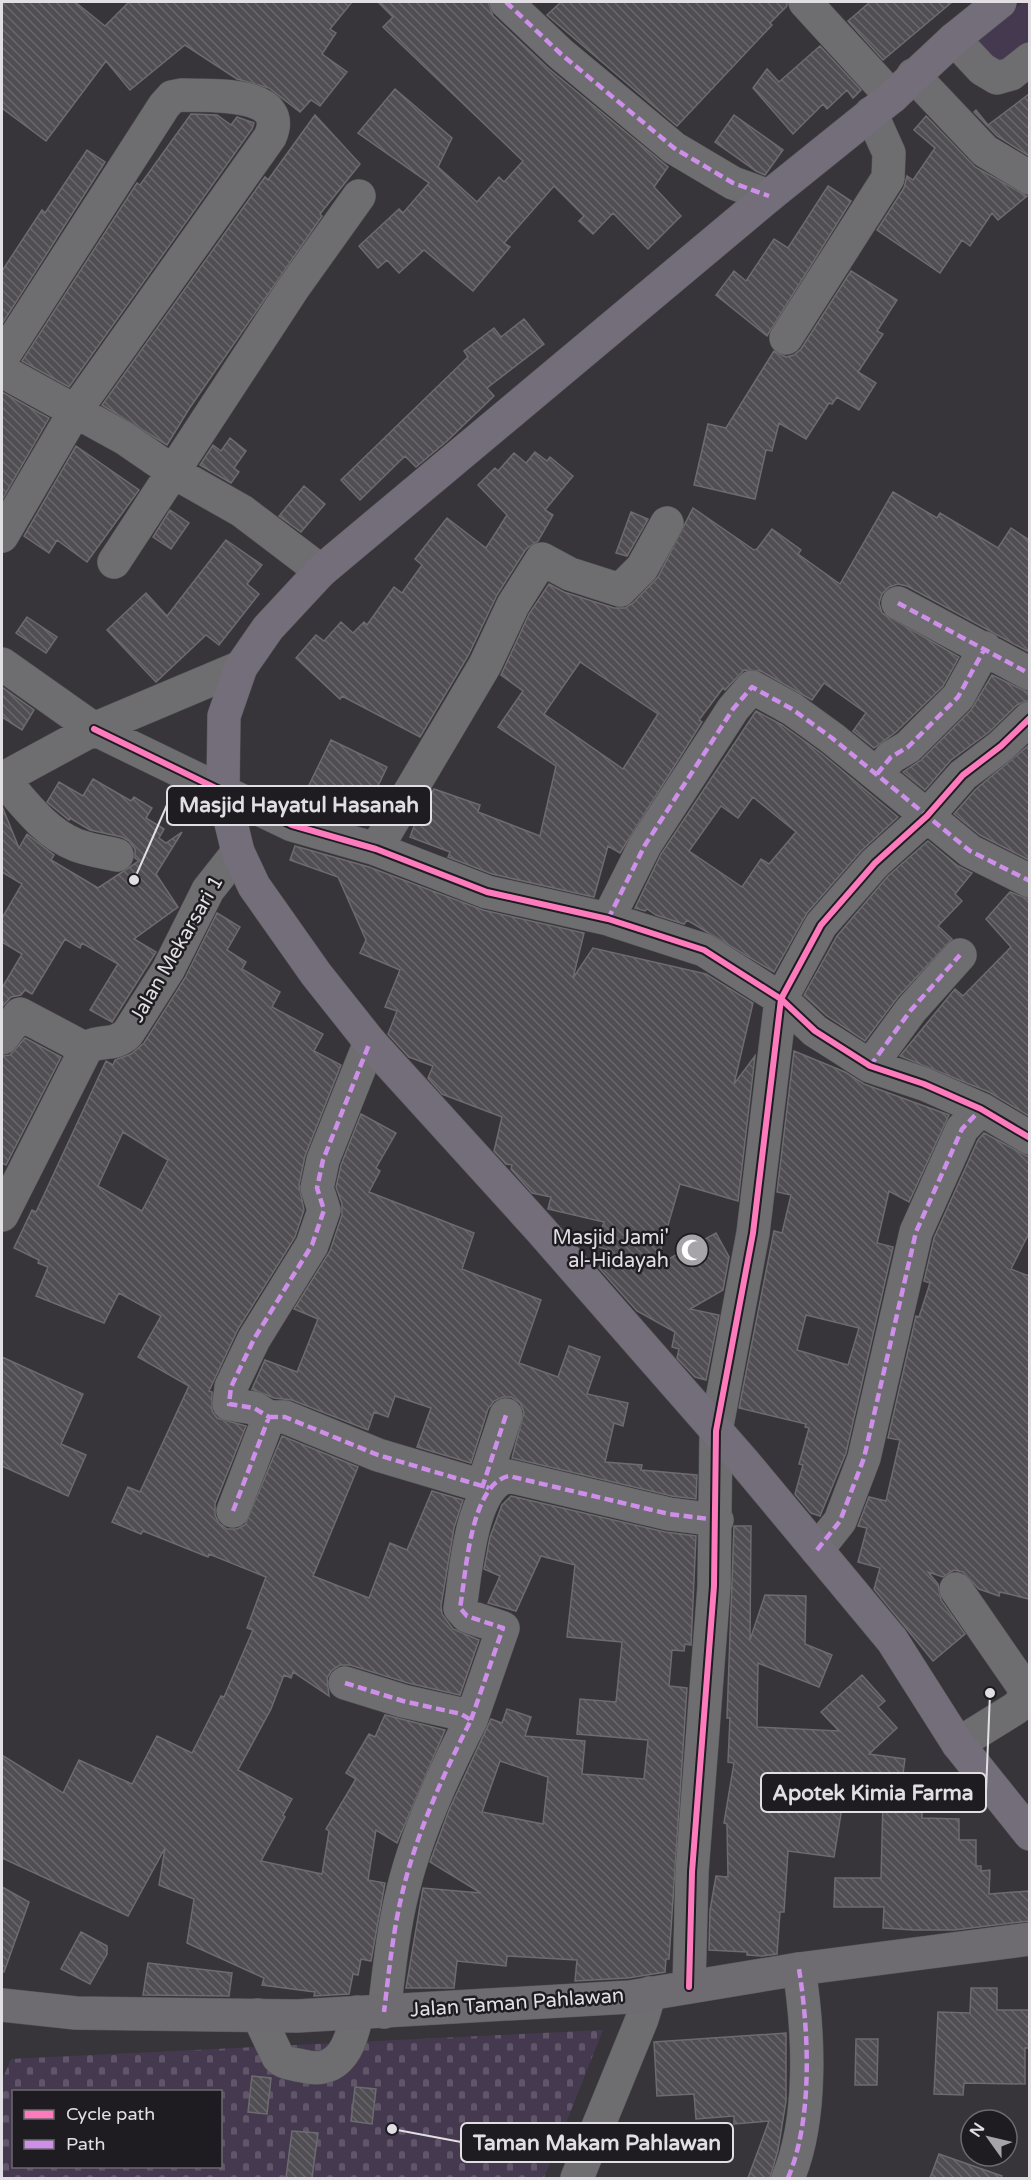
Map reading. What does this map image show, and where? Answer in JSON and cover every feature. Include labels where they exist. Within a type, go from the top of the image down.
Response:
[{"type":"highway","points":[[1000,2],[954,39],[892,95],[768,196],[321,571],[268,628],[241,667],[224,716],[223,790],[238,852],[254,885],[288,936],[370,1042],[539,1228],[716,1431],[892,1640],[958,1744],[1029,1834]]},
{"type":"main road","name":"Jalan Taman Pahlawan","points":[[2,2005],[76,2013],[258,2015],[371,2012],[650,1993],[799,1969],[1029,1939]]},
{"type":"street","points":[[506,2],[561,54],[674,148],[733,183],[768,196]]},
{"type":"street","points":[[805,2],[892,95],[1029,178]]},
{"type":"street","points":[[954,39],[982,69],[997,78],[1011,74],[1029,59]]},
{"type":"street","points":[[2,358],[157,116],[172,97],[182,95],[251,99],[274,117],[275,124],[270,137],[75,411],[2,536]]},
{"type":"street","points":[[786,338],[888,178],[892,95]]},
{"type":"street","points":[[114,562],[175,473],[294,287],[359,196]]},
{"type":"street","points":[[2,371],[124,438],[175,473],[242,511],[321,571]]},
{"type":"street","points":[[376,849],[485,665],[513,606],[542,559],[570,574],[620,590],[642,568],[667,523]]},
{"type":"street","points":[[898,603],[985,648],[1029,674]]},
{"type":"street","points":[[877,774],[891,756],[908,747],[958,697],[985,648]]},
{"type":"street","points":[[2,664],[94,729],[292,825],[376,849],[488,892],[608,919],[704,950],[782,999],[815,1031],[870,1066],[924,1084],[981,1109],[1029,1138]]},
{"type":"street","points":[[117,855],[75,844],[57,833],[29,810],[2,779],[94,729],[241,667]]},
{"type":"street","points":[[608,919],[645,845],[733,709],[752,687],[756,686],[792,709],[877,774],[970,851],[1029,881]]},
{"type":"street","points":[[689,1987],[692,1872],[703,1757],[717,1520],[716,1431],[753,1233],[782,999],[821,925],[875,862],[927,816],[963,776],[1001,746],[1029,718]]},
{"type":"street","name":"Jalan Mekarsari 1","points":[[86,1049],[93,1044],[120,1041],[128,1033],[168,970],[208,890],[238,852]]},
{"type":"street","points":[[870,1066],[911,1010],[960,955]]},
{"type":"street","points":[[2,1038],[20,1014],[86,1049],[2,1215]]},
{"type":"street","points":[[370,1042],[323,1160],[317,1188],[324,1210],[312,1245],[254,1339],[227,1400],[229,1404],[254,1408],[269,1417],[285,1417],[378,1455],[486,1488]]},
{"type":"street","points":[[817,1550],[840,1521],[864,1458],[916,1232],[962,1129],[981,1109]]},
{"type":"street","points":[[258,2015],[282,2061],[311,2068],[327,2066],[344,2055],[354,2031],[371,2012],[392,1944],[403,1888],[429,1815],[471,1720],[504,1633],[503,1628],[467,1616],[460,1608],[476,1516],[506,1415]]},
{"type":"street","points":[[232,1511],[269,1417]]},
{"type":"street","points":[[486,1488],[499,1478],[509,1476],[669,1514],[717,1520]]},
{"type":"street","points":[[956,1589],[1023,1686],[1025,1698],[1016,1708],[958,1744]]},
{"type":"street","points":[[345,1683],[403,1701],[462,1714],[471,1720]]},
{"type":"street","points":[[788,2178],[800,2138],[806,2098],[803,1995],[799,1969]]},
{"type":"street","points":[[577,2178],[642,2019],[650,1993]]},
{"type":"green space","points":[[1023,2],[1029,2],[1029,50],[1002,67],[971,45]]},
{"type":"green space","points":[[603,2030],[544,2178],[2,2178],[2,2080],[11,2059]]},
{"type":"building","points":[[2,2],[75,2],[105,26],[129,2],[352,2],[330,29],[336,33],[322,54],[347,72],[320,106],[311,100],[300,112],[269,88],[237,79],[185,45],[130,90],[106,61],[46,141],[2,108]]},
{"type":"building","points":[[378,2],[488,2],[493,16],[548,68],[668,167],[654,187],[681,216],[648,249],[613,213],[593,234],[579,221],[584,216],[554,186],[504,243],[510,247],[473,291],[424,250],[399,273],[387,260],[378,268],[359,246],[399,209],[403,213],[429,183],[358,133],[395,89],[452,138],[438,167],[477,202],[499,177],[504,182],[523,161],[383,27],[393,17]]},
{"type":"building","points":[[561,2],[787,2],[787,6],[677,126],[547,15]]},
{"type":"building","points":[[870,2],[952,2],[883,60],[848,21]]},
{"type":"building","points":[[820,46],[861,90],[853,98],[847,90],[827,109],[823,104],[793,134],[753,88],[767,69],[779,82]]},
{"type":"building","points":[[1029,94],[1029,156],[997,136],[974,112],[976,110],[988,125]]},
{"type":"building","points":[[191,114],[217,115],[231,125],[237,117],[254,123],[252,129],[69,387],[22,361],[137,183],[140,185]]},
{"type":"building","points":[[315,115],[360,164],[320,214],[322,216],[189,409],[167,445],[102,405],[265,177],[268,180]]},
{"type":"building","points":[[734,115],[783,150],[765,175],[715,142]]},
{"type":"building","points":[[926,116],[975,167],[1027,196],[998,220],[992,213],[970,246],[962,240],[940,273],[877,230],[904,188],[907,176],[913,180],[935,148],[914,130]]},
{"type":"building","points":[[87,150],[105,162],[2,324],[2,271],[42,210],[45,213]]},
{"type":"building","points":[[828,186],[851,201],[767,336],[716,295],[734,271],[746,281],[774,239],[788,248]]},
{"type":"building","points":[[851,271],[897,300],[877,331],[883,334],[858,372],[876,383],[859,410],[837,397],[832,404],[829,403],[806,439],[779,423],[772,451],[766,450],[755,499],[694,485],[708,424],[726,428],[774,351],[786,357],[794,355],[801,349]]},
{"type":"building","points":[[524,319],[544,344],[487,388],[494,396],[447,441],[416,467],[405,456],[360,500],[341,480],[468,357],[464,351],[494,328],[501,337]]},
{"type":"building","points":[[2,392],[49,418],[2,500]]},
{"type":"building","points":[[230,438],[246,451],[234,468],[239,472],[231,483],[200,465],[213,445],[221,451]]},
{"type":"building","points":[[76,446],[139,490],[87,562],[57,540],[49,553],[24,536]]},
{"type":"building","points":[[535,452],[547,461],[550,457],[573,476],[545,510],[553,515],[538,541],[526,549],[497,595],[468,656],[420,737],[342,696],[340,699],[296,658],[316,635],[324,641],[341,622],[353,633],[364,622],[367,625],[394,587],[402,593],[422,565],[415,559],[447,518],[486,548],[507,515],[478,485],[495,468],[498,471],[514,453],[526,463]]},
{"type":"building","points":[[304,486],[325,504],[301,532],[279,516]]},
{"type":"building","points":[[893,492],[937,518],[940,513],[998,548],[1011,528],[1029,540],[1029,652],[907,586],[898,584],[889,587],[882,594],[879,603],[882,613],[959,657],[943,686],[896,732],[874,748],[853,731],[866,713],[824,683],[812,700],[761,671],[744,670],[725,690],[723,688],[699,720],[702,722],[620,853],[608,846],[594,897],[492,874],[448,857],[450,852],[410,837],[419,813],[434,789],[480,805],[478,812],[540,836],[556,766],[498,727],[523,691],[501,675],[529,614],[549,584],[564,592],[614,608],[625,608],[633,603],[658,577],[693,508],[754,550],[772,529],[801,550],[798,554],[840,584]],"holes":[[[580,662],[658,714],[623,769],[544,714]]]},
{"type":"building","points":[[170,510],[189,523],[171,549],[153,537]]},
{"type":"building","points":[[631,512],[648,519],[627,556],[616,553]]},
{"type":"building","points":[[226,540],[262,565],[247,584],[259,594],[219,645],[206,635],[156,682],[107,630],[146,593],[167,616]]},
{"type":"building","points":[[27,617],[57,637],[46,653],[16,633]]},
{"type":"building","points":[[992,675],[1029,693],[1029,700],[1017,705],[989,732],[951,760],[925,790],[903,772],[921,760],[971,710]]},
{"type":"building","points":[[2,687],[34,710],[22,730],[2,717]]},
{"type":"building","points":[[756,711],[782,725],[821,753],[898,817],[861,851],[807,913],[774,972],[687,920],[684,924],[656,915],[647,909],[645,911],[635,908],[661,854]],"holes":[[[753,797],[796,832],[769,864],[761,859],[742,887],[689,851],[721,806],[738,818]]]},
{"type":"building","points":[[331,740],[387,767],[364,815],[355,810],[353,817],[311,802],[315,790],[308,787]]},
{"type":"building","points":[[1029,745],[1029,860],[980,835],[954,814],[976,789]]},
{"type":"building","points":[[93,779],[131,801],[134,797],[152,808],[146,818],[164,829],[159,838],[166,843],[182,832],[156,874],[178,907],[134,939],[156,952],[112,1022],[90,1010],[118,964],[82,943],[80,948],[65,939],[32,994],[25,990],[21,995],[11,997],[2,1007],[2,988],[22,954],[2,942],[2,918],[22,884],[2,872],[2,806],[19,848],[27,834],[54,855],[51,860],[98,888],[139,861],[135,858],[135,849],[129,841],[122,837],[90,830],[70,818],[69,820],[47,802],[59,782],[83,796]]},
{"type":"building","points":[[928,841],[958,866],[972,873],[955,894],[962,901],[938,926],[952,939],[897,998],[865,1041],[827,1016],[804,995],[837,936],[888,876]]},
{"type":"building","points":[[295,846],[369,867],[483,910],[584,933],[573,978],[593,948],[706,974],[753,1003],[734,1084],[755,1056],[738,1201],[680,1184],[656,1266],[716,1233],[729,1257],[723,1290],[690,1309],[719,1315],[706,1380],[695,1377],[677,1358],[679,1349],[672,1347],[675,1332],[637,1311],[599,1268],[609,1250],[596,1246],[604,1222],[548,1209],[551,1197],[532,1193],[511,1169],[512,1165],[506,1164],[494,1151],[502,1117],[442,1094],[428,1078],[433,1066],[409,1057],[388,1034],[397,1011],[385,1007],[400,970],[360,953],[366,940],[338,877],[290,860]]},
{"type":"building","points":[[1010,892],[1029,899],[1029,1116],[989,1092],[900,1056],[955,989],[963,996],[1011,947],[986,919]]},
{"type":"building","points":[[217,913],[240,927],[227,950],[246,962],[242,969],[280,992],[272,1007],[323,1034],[314,1051],[341,1065],[305,1156],[299,1185],[304,1210],[295,1237],[238,1329],[209,1391],[212,1392],[212,1411],[217,1418],[246,1426],[215,1504],[215,1515],[219,1523],[227,1529],[237,1529],[245,1525],[282,1436],[358,1467],[313,1576],[369,1598],[390,1543],[407,1550],[432,1491],[463,1500],[454,1528],[441,1606],[442,1614],[453,1629],[479,1640],[460,1695],[408,1683],[350,1665],[340,1665],[332,1670],[327,1678],[329,1696],[293,1672],[291,1678],[284,1675],[271,1709],[238,1770],[292,1799],[261,1861],[322,1874],[329,1831],[326,1829],[356,1779],[346,1773],[369,1734],[375,1737],[385,1715],[445,1730],[397,1843],[376,1830],[368,1880],[385,1883],[371,1961],[361,1959],[358,1975],[353,1974],[349,1994],[314,1996],[315,1992],[262,1985],[264,1978],[187,1943],[194,1899],[159,1885],[165,1848],[128,1916],[2,1858],[2,1755],[63,1793],[79,1760],[132,1784],[157,1736],[192,1753],[221,1696],[224,1697],[253,1630],[247,1628],[266,1577],[209,1554],[208,1557],[143,1531],[141,1534],[112,1522],[128,1487],[140,1492],[189,1386],[138,1357],[161,1316],[119,1293],[104,1323],[36,1296],[48,1267],[14,1248],[32,1210],[36,1212],[106,1061],[113,1065],[115,1060],[131,1054],[144,1043],[185,978]],"holes":[[[123,1132],[168,1160],[142,1211],[98,1186]]]},
{"type":"building","points":[[25,1038],[61,1057],[6,1165],[2,1163],[2,1056],[10,1055]]},
{"type":"building","points":[[794,1051],[845,1072],[864,1084],[949,1115],[909,1202],[889,1191],[877,1243],[893,1247],[846,1453],[820,1516],[811,1513],[795,1494],[803,1465],[799,1464],[809,1428],[805,1427],[806,1424],[739,1408],[774,1231],[782,1233],[791,1195],[777,1192]],"holes":[[[806,1315],[859,1328],[848,1365],[797,1350]]]},
{"type":"building","points":[[361,1114],[396,1133],[376,1168],[380,1171],[369,1192],[474,1233],[462,1269],[541,1300],[519,1363],[558,1377],[569,1346],[600,1357],[587,1394],[628,1403],[623,1426],[614,1423],[605,1462],[642,1465],[641,1470],[697,1475],[696,1499],[672,1496],[512,1458],[524,1412],[520,1403],[511,1397],[503,1397],[494,1401],[488,1409],[471,1463],[417,1447],[431,1408],[395,1396],[388,1417],[374,1412],[368,1430],[292,1400],[274,1398],[252,1389],[265,1360],[297,1372],[318,1319],[294,1309],[330,1251],[342,1215],[342,1204],[336,1187],[341,1165]]},
{"type":"building","points":[[984,1133],[1029,1157],[1029,1233],[1011,1269],[1029,1276],[1029,1599],[1000,1592],[999,1596],[979,1589],[963,1572],[954,1570],[943,1577],[928,1572],[938,1584],[941,1600],[965,1634],[933,1661],[874,1589],[880,1568],[858,1562],[867,1528],[858,1526],[869,1497],[886,1501],[900,1440],[888,1438],[916,1316],[919,1317],[930,1283],[924,1281],[934,1238],[978,1140]]},
{"type":"building","points":[[2,1357],[83,1394],[61,1444],[86,1455],[68,1496],[2,1466]]},
{"type":"building","points":[[511,1496],[665,1532],[696,1536],[691,1645],[685,1644],[684,1651],[672,1650],[669,1686],[687,1688],[669,1959],[666,1959],[665,1972],[628,1978],[575,1981],[577,1960],[507,1956],[506,1966],[457,1961],[454,1988],[406,1988],[423,1888],[481,1893],[430,1862],[449,1810],[491,1719],[502,1723],[507,1709],[531,1717],[525,1736],[585,1741],[582,1774],[644,1779],[648,1740],[577,1734],[580,1699],[616,1702],[622,1642],[567,1637],[575,1565],[541,1556],[516,1611],[488,1603],[500,1576],[484,1569],[490,1537],[502,1505]],"holes":[[[500,1761],[548,1777],[543,1824],[482,1812]]]},
{"type":"building","points":[[734,1526],[751,1526],[750,1640],[765,1595],[806,1596],[805,1644],[832,1655],[819,1687],[758,1663],[757,1727],[839,1731],[821,1712],[862,1675],[885,1701],[878,1707],[897,1728],[869,1754],[905,1759],[901,1788],[922,1788],[922,1818],[959,1819],[959,1840],[976,1840],[976,1866],[981,1866],[981,1871],[990,1870],[989,1894],[1029,1891],[1029,1921],[954,1930],[883,1928],[884,1907],[834,1907],[835,1878],[881,1878],[883,1800],[844,1795],[834,1857],[788,1851],[784,1912],[780,1912],[777,1954],[762,1956],[747,1955],[747,1952],[709,1950],[710,1910],[716,1876],[728,1877],[727,1824],[724,1823],[734,1763],[728,1762],[730,1718],[727,1718]]},
{"type":"building","points":[[2,1887],[29,1902],[4,1972],[2,1971]]},
{"type":"building","points":[[81,1932],[107,1946],[107,1954],[90,1984],[61,1969]]},
{"type":"building","points":[[148,1963],[232,1973],[229,1996],[143,1995]]},
{"type":"building","points":[[971,1988],[997,1988],[997,2010],[1029,2010],[1029,2048],[1025,2048],[1025,2084],[964,2083],[963,2095],[934,2094],[938,2012],[970,2013]]},
{"type":"building","points":[[786,2033],[786,2101],[778,2150],[770,2178],[748,2178],[769,2121],[734,2124],[734,2116],[696,2119],[694,2094],[657,2096],[654,2042]]},
{"type":"building","points":[[856,2039],[878,2039],[877,2085],[855,2085]]},
{"type":"building","points":[[252,2076],[271,2078],[267,2114],[248,2112]]},
{"type":"building","points":[[355,2087],[376,2089],[372,2124],[351,2121]]},
{"type":"building","points":[[292,2131],[318,2133],[312,2178],[286,2178]]},
{"type":"building","points":[[939,2154],[959,2161],[959,2168],[979,2168],[1002,2176],[1001,2178],[930,2178]]},
{"type":"marked path","points":[[506,2],[561,54],[674,148],[733,183],[769,196]]},
{"type":"marked path","points":[[898,603],[1030,674]]},
{"type":"marked path","points":[[877,774],[891,757],[908,747],[958,697],[985,648]]},
{"type":"marked path","points":[[608,919],[645,845],[733,709],[752,687],[792,709],[832,738],[970,851],[1030,881]]},
{"type":"marked path","points":[[870,1066],[911,1010],[960,955]]},
{"type":"marked path","points":[[233,1511],[269,1417],[254,1408],[229,1404],[231,1387],[254,1339],[312,1245],[324,1210],[317,1188],[323,1160],[370,1042]]},
{"type":"marked path","points":[[817,1550],[840,1521],[864,1458],[916,1232],[962,1129],[981,1109]]},
{"type":"marked path","points":[[482,1488],[506,1415]]},
{"type":"marked path","points":[[269,1417],[285,1417],[378,1455],[489,1488]]},
{"type":"marked path","points":[[471,1720],[503,1628],[467,1616],[460,1608],[472,1532],[486,1495],[496,1483],[509,1476],[669,1514],[717,1520]]},
{"type":"marked path","points":[[345,1683],[403,1701],[461,1714],[471,1720],[432,1803],[409,1868],[397,1920],[384,2012]]},
{"type":"marked path","points":[[788,2178],[802,2129],[807,2075],[805,2020],[799,1969]]},
{"type":"cycle path","points":[[689,1987],[692,1872],[714,1586],[716,1431],[753,1233],[781,999],[821,925],[875,863],[927,816],[963,775],[1001,746],[1030,718]]},
{"type":"cycle path","points":[[94,729],[292,825],[376,849],[487,892],[608,919],[704,950],[781,999],[815,1031],[870,1066],[924,1084],[981,1109],[1030,1138]]},
{"type":"place","name":"Masjid Hayatul Hasanah","points":[[134,880]]},
{"type":"place","name":"Masjid Jami' al-Hidayah","points":[[692,1250]]},
{"type":"place","name":"Apotek Kimia Farma","points":[[990,1693]]},
{"type":"place","name":"Taman Makam Pahlawan","points":[[392,2129]]}]
